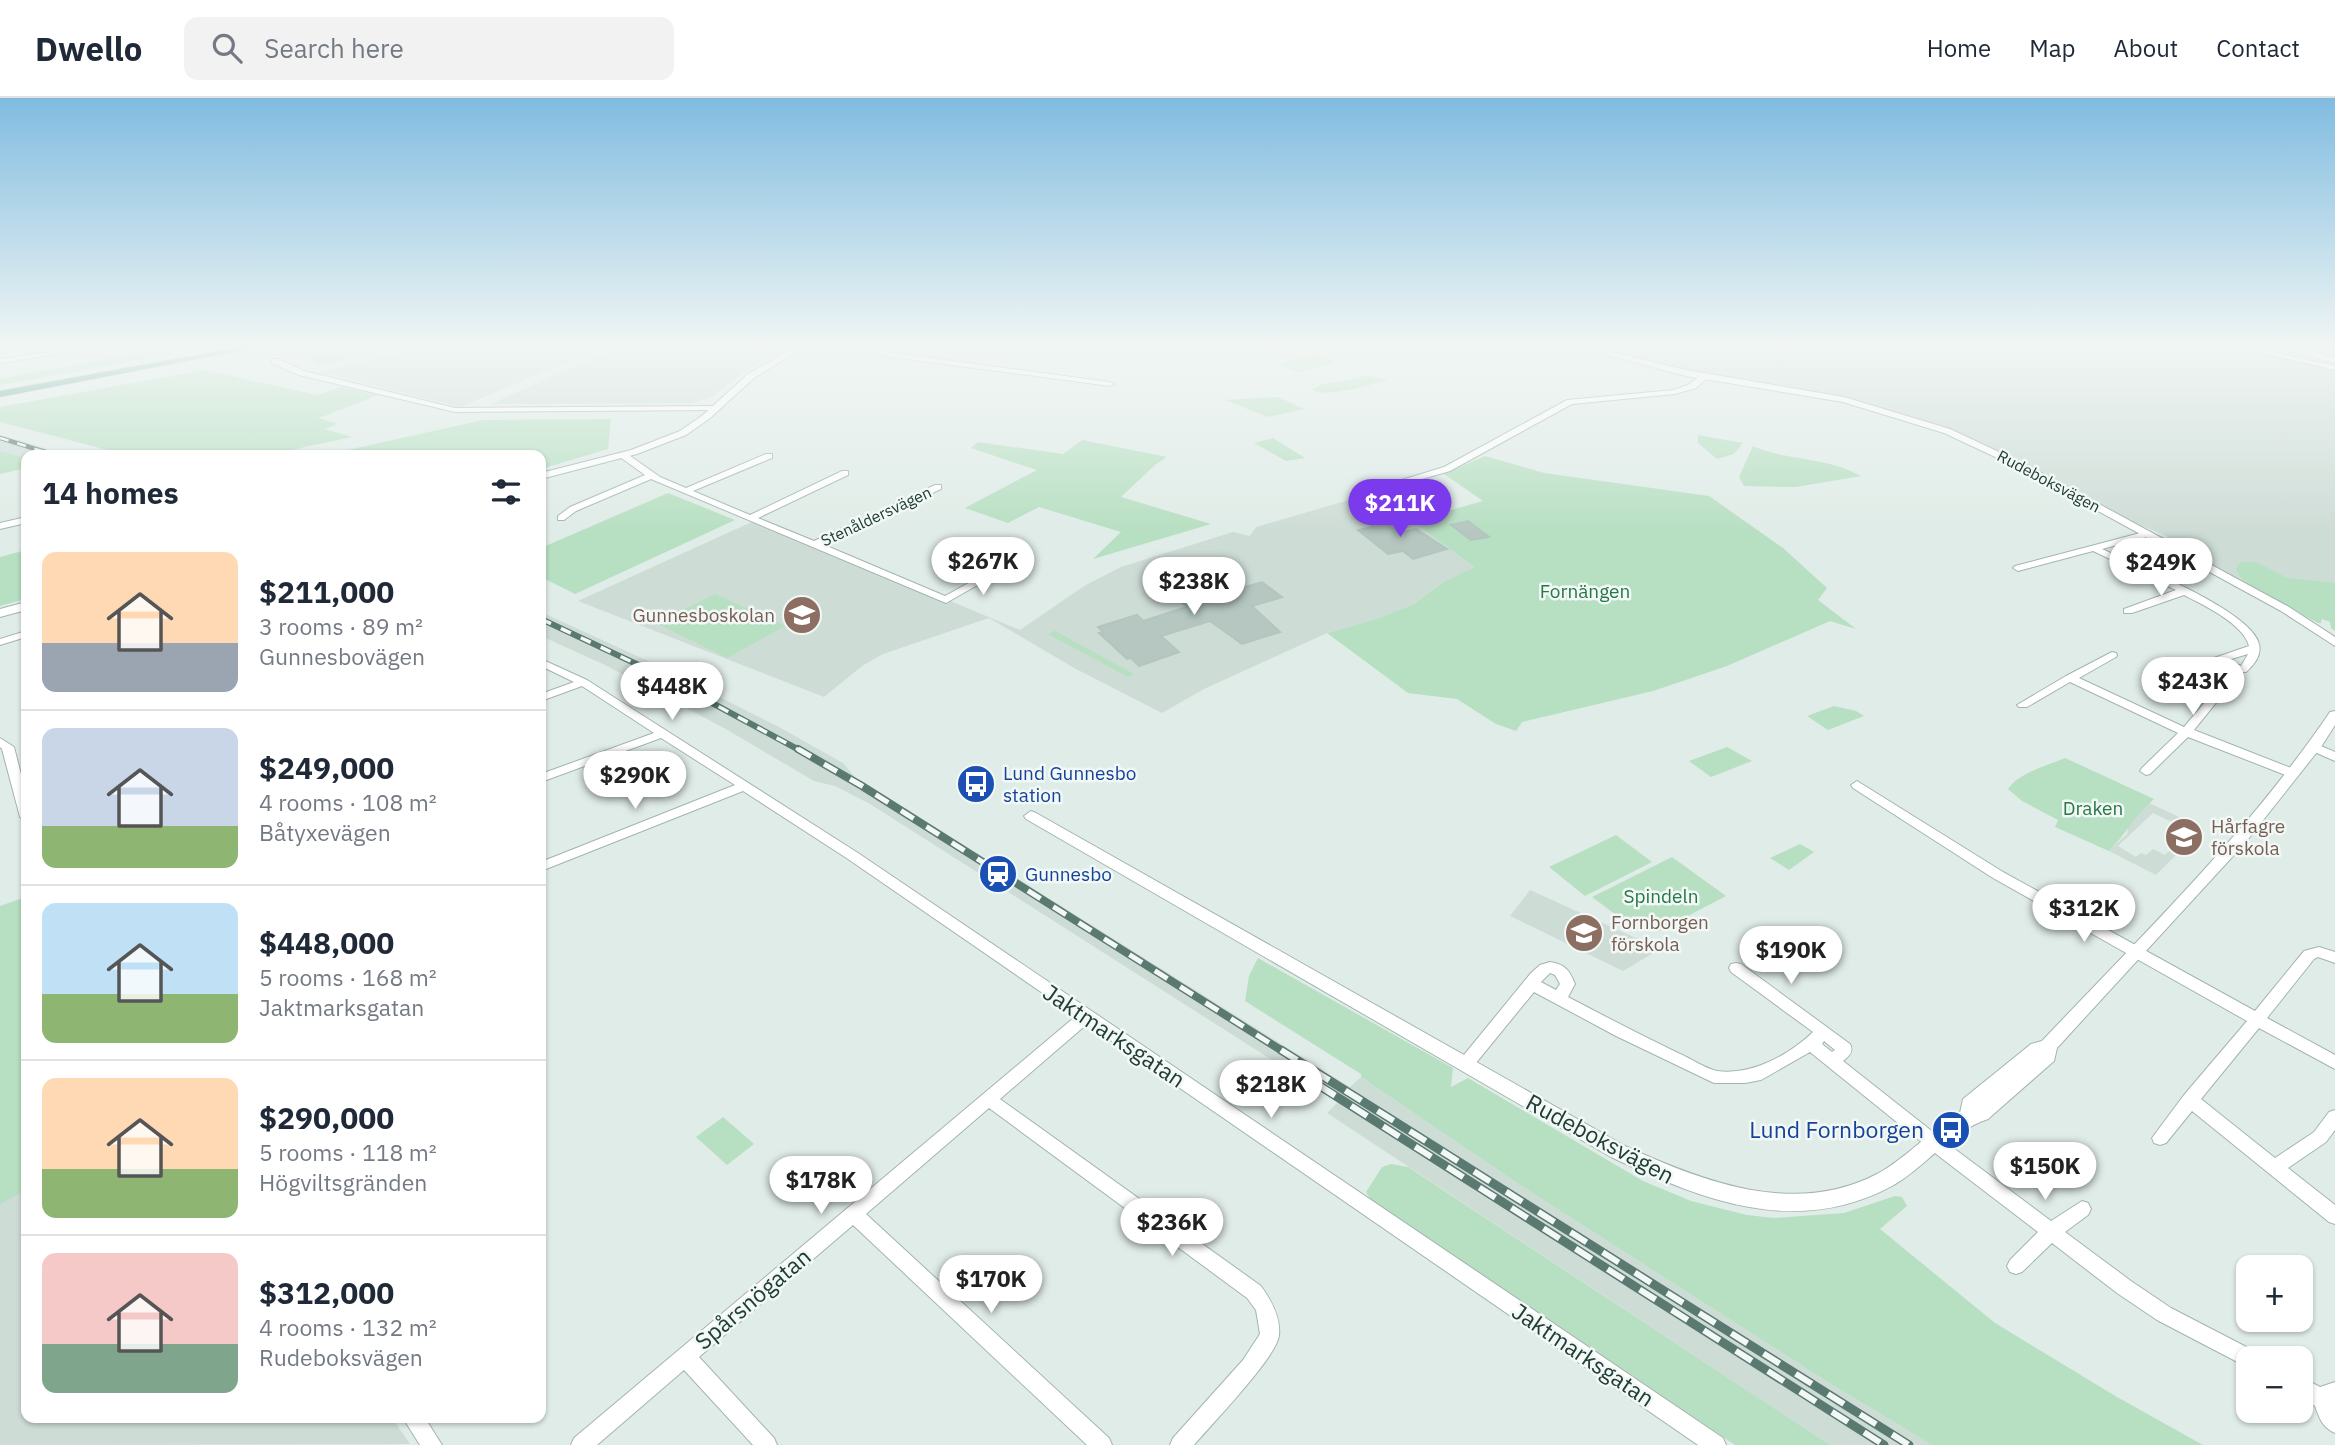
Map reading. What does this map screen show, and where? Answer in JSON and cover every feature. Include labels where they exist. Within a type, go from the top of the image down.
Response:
[{"type":"street","points":[[446,408],[455,410],[715,408]]},
{"type":"street","points":[[546,474],[623,455],[683,432],[715,408]]},
{"type":"street","points":[[1373,490],[1447,469],[1559,408]]},
{"type":"street","name":"Rudeboksvägen","points":[[1869,408],[1932,425],[1997,452],[2284,609],[2335,642]]},
{"type":"street","name":"Stenåldersvägen","points":[[623,455],[653,475],[687,491],[946,600],[1004,567]]},
{"type":"street","points":[[687,491],[769,457]]},
{"type":"street","points":[[751,518],[845,473]]},
{"type":"street","points":[[561,518],[573,509],[653,475]]},
{"type":"street","name":"Stenåldersvägen","points":[[815,544],[938,487]]},
{"type":"street","points":[[0,526],[21,521]]},
{"type":"street","points":[[2018,568],[2148,534]]},
{"type":"street","points":[[2093,548],[2184,591],[2241,627],[2253,638],[2255,648]]},
{"type":"street","points":[[2128,611],[2184,591]]},
{"type":"street","points":[[0,613],[21,607]]},
{"type":"street","points":[[0,642],[21,636]]},
{"type":"street","points":[[2023,705],[2112,655]]},
{"type":"street","name":"Jaktmarksgatan","points":[[546,664],[583,682],[742,787],[853,856],[1716,1445]]},
{"type":"street","points":[[2070,678],[2186,732],[2292,773]]},
{"type":"street","points":[[546,696],[583,682]]},
{"type":"street","points":[[2146,771],[2186,732],[2215,697]]},
{"type":"street","name":"Rudeboksvägen","points":[[1031,816],[1640,1164],[1687,1184],[1721,1194],[1792,1203],[1851,1195],[1886,1179],[1969,1115],[1981,1113],[2048,1056],[2048,1046],[2240,840],[2314,747],[2335,715]]},
{"type":"street","points":[[546,776],[661,734]]},
{"type":"street","points":[[0,742],[8,747],[21,798]]},
{"type":"street","points":[[2314,747],[2335,757]]},
{"type":"street","points":[[1857,785],[1998,875],[2335,1063]]},
{"type":"street","points":[[546,865],[742,787]]},
{"type":"street","points":[[2160,1138],[2313,952],[2335,958]]},
{"type":"street","points":[[1465,1065],[1532,984],[1537,972],[1543,968],[1555,969],[1564,976],[1567,984],[1559,999]]},
{"type":"street","points":[[1736,968],[1844,1048],[1843,1053],[1832,1059]]},
{"type":"street","points":[[1532,984],[1714,1076],[1745,1077],[1761,1074],[1811,1044],[1824,1032]]},
{"type":"street","name":"Spårsnögatan","points":[[581,1445],[1086,1017]]},
{"type":"street","points":[[1811,1044],[2050,1231],[2164,1314],[2236,1352]]},
{"type":"street","points":[[988,1099],[1254,1292],[1265,1307],[1270,1336],[1250,1367],[1180,1445]]},
{"type":"street","points":[[2190,1100],[2335,1216]]},
{"type":"street","points":[[2274,1168],[2320,1137],[2335,1117]]},
{"type":"street","points":[[2016,1266],[2050,1231],[2082,1209]]},
{"type":"street","points":[[853,1214],[1102,1445]]},
{"type":"street","points":[[685,1357],[767,1445]]},
{"type":"street","points":[[2329,1395],[2328,1414],[2335,1423]]},
{"type":"street","points":[[417,1423],[432,1445]]},
{"type":"shaded area","points":[[1878,408],[2335,408],[2335,600],[2297,614],[2169,541],[2167,536],[2135,523],[1983,443],[1939,425]]},
{"type":"shaded area","points":[[0,435],[49,450],[21,450],[21,457],[0,451]]},
{"type":"shaded area","name":"Gunnesboskolan","points":[[1373,493],[1476,567],[1445,581],[1414,604],[1376,619],[1327,633],[1204,689],[1162,713],[1076,669],[989,618],[883,654],[862,666],[824,697],[578,601],[756,520],[1020,630],[1084,586],[1121,567],[1233,532],[1250,536],[1256,527]]},
{"type":"shaded area","points":[[546,614],[648,661],[779,727],[843,763],[855,777],[1350,1087],[1361,1077],[1520,1185],[1826,1381],[1932,1445],[1830,1445],[1327,1113],[1338,1102],[870,804],[835,786],[814,781],[724,728],[605,665],[546,638]]},
{"type":"shaded area","name":"Hårfagre förskola","points":[[2149,803],[2203,828],[2156,875],[2109,851],[2127,834],[2129,823]],"holes":[[[2153,813],[2178,825],[2169,834],[2180,840],[2165,855],[2153,849],[2146,855],[2141,853],[2136,857],[2118,846]]]},
{"type":"shaded area","name":"Fornborgen förskola","points":[[1530,890],[1660,949],[1623,971],[1510,916]]},
{"type":"shaded area","points":[[21,1189],[21,1423],[395,1423],[410,1444],[0,1445],[0,1200]]},
{"type":"green space","points":[[0,408],[345,408],[319,418],[337,424],[325,429],[352,437],[291,450],[108,450],[0,422]]},
{"type":"green space","points":[[1245,408],[1304,409],[1268,417]]},
{"type":"green space","points":[[611,419],[608,449],[546,468],[546,450],[348,450],[483,420]]},
{"type":"green space","points":[[1698,435],[1743,443],[1734,454],[1717,459],[1698,443]]},
{"type":"green space","points":[[1273,438],[1305,458],[1286,461],[1254,443]]},
{"type":"green space","points":[[1082,440],[1167,457],[1121,497],[1211,524],[1093,559],[1121,532],[1039,507],[1008,523],[965,508],[1037,470],[971,448],[978,442],[1063,454]]},
{"type":"green space","points":[[1753,446],[1835,465],[1861,476],[1796,487],[1744,486],[1739,477]]},
{"type":"green space","points":[[0,451],[21,457],[21,469],[0,474]]},
{"type":"green space","name":"Fornängen","points":[[1485,456],[1544,473],[1709,496],[1783,548],[1827,588],[1818,600],[1856,629],[1830,621],[1727,666],[1653,691],[1522,722],[1516,731],[1496,724],[1457,699],[1408,693],[1327,633],[1376,619],[1414,604],[1445,581],[1475,567],[1412,521],[1483,501],[1444,474]]},
{"type":"green space","points":[[668,493],[735,520],[575,594],[546,580],[546,546]]},
{"type":"green space","points":[[21,551],[21,600],[0,606],[0,557]]},
{"type":"green space","points":[[2256,562],[2287,578],[2335,583],[2335,631],[2330,622],[2322,619],[2321,623],[2318,623],[2249,585],[2236,569],[2239,563]]},
{"type":"green space","points":[[715,594],[785,626],[727,658],[656,623]]},
{"type":"green space","points":[[1054,631],[1134,674],[1128,677],[1048,634]]},
{"type":"green space","points":[[1834,706],[1856,711],[1864,716],[1828,730],[1807,716]]},
{"type":"green space","points":[[1727,747],[1752,761],[1711,777],[1689,761]]},
{"type":"green space","name":"Draken","points":[[2065,758],[2154,799],[2109,851],[2055,827],[2058,820],[2022,801],[2008,789],[2026,774]]},
{"type":"green space","points":[[1616,835],[1652,862],[1585,896],[1549,867]]},
{"type":"green space","points":[[1800,844],[1814,852],[1789,870],[1770,858]]},
{"type":"green space","name":"Spindeln","points":[[1672,857],[1726,896],[1659,931],[1619,917],[1592,897]]},
{"type":"green space","points":[[21,899],[21,1193],[0,1204],[0,906]]},
{"type":"green space","points":[[1258,958],[1453,1068],[1451,1087],[1468,1078],[1643,1181],[1691,1201],[1747,1215],[1774,1218],[1844,1213],[1895,1196],[1902,1197],[1907,1206],[1880,1229],[1995,1323],[2117,1397],[2203,1445],[1932,1445],[1826,1381],[1520,1185],[1361,1077],[1361,1074],[1245,1001],[1249,976]]},
{"type":"green space","points":[[723,1117],[754,1144],[727,1165],[696,1137]]},
{"type":"green space","points":[[1391,1164],[1408,1167],[1830,1445],[1735,1445],[1374,1205],[1366,1192],[1382,1167]]},
{"type":"building","points":[[1377,515],[1399,533],[1416,529],[1447,549],[1413,559],[1403,551],[1388,554],[1358,530],[1373,527],[1363,518]]},
{"type":"building","points":[[1468,521],[1489,537],[1471,540],[1451,525]]},
{"type":"building","points":[[1199,568],[1235,590],[1262,582],[1282,597],[1252,606],[1280,632],[1242,644],[1210,621],[1161,636],[1179,652],[1139,666],[1131,658],[1127,659],[1099,633],[1103,632],[1098,627],[1137,615],[1143,621],[1187,607],[1172,594],[1178,592],[1163,579]]},
{"type":"railway","points":[[0,438],[39,450]]},
{"type":"railway","points":[[546,621],[664,677],[801,751]]},
{"type":"railway","points":[[798,749],[862,786],[1284,1052]]},
{"type":"railway","points":[[1281,1050],[1909,1445]]},
{"type":"railway","points":[[1287,1065],[1884,1445]]},
{"type":"place","name":"Gunnesboskolan","points":[[802,615]]},
{"type":"place","name":"Lund Gunnesbo station","points":[[976,784]]},
{"type":"place","name":"Hårfagre förskola","points":[[2184,837]]},
{"type":"place","name":"Gunnesbo","points":[[998,874]]},
{"type":"place","name":"Fornborgen förskola","points":[[1584,933]]},
{"type":"place","name":"Lund Fornborgen","points":[[1951,1130]]}]
